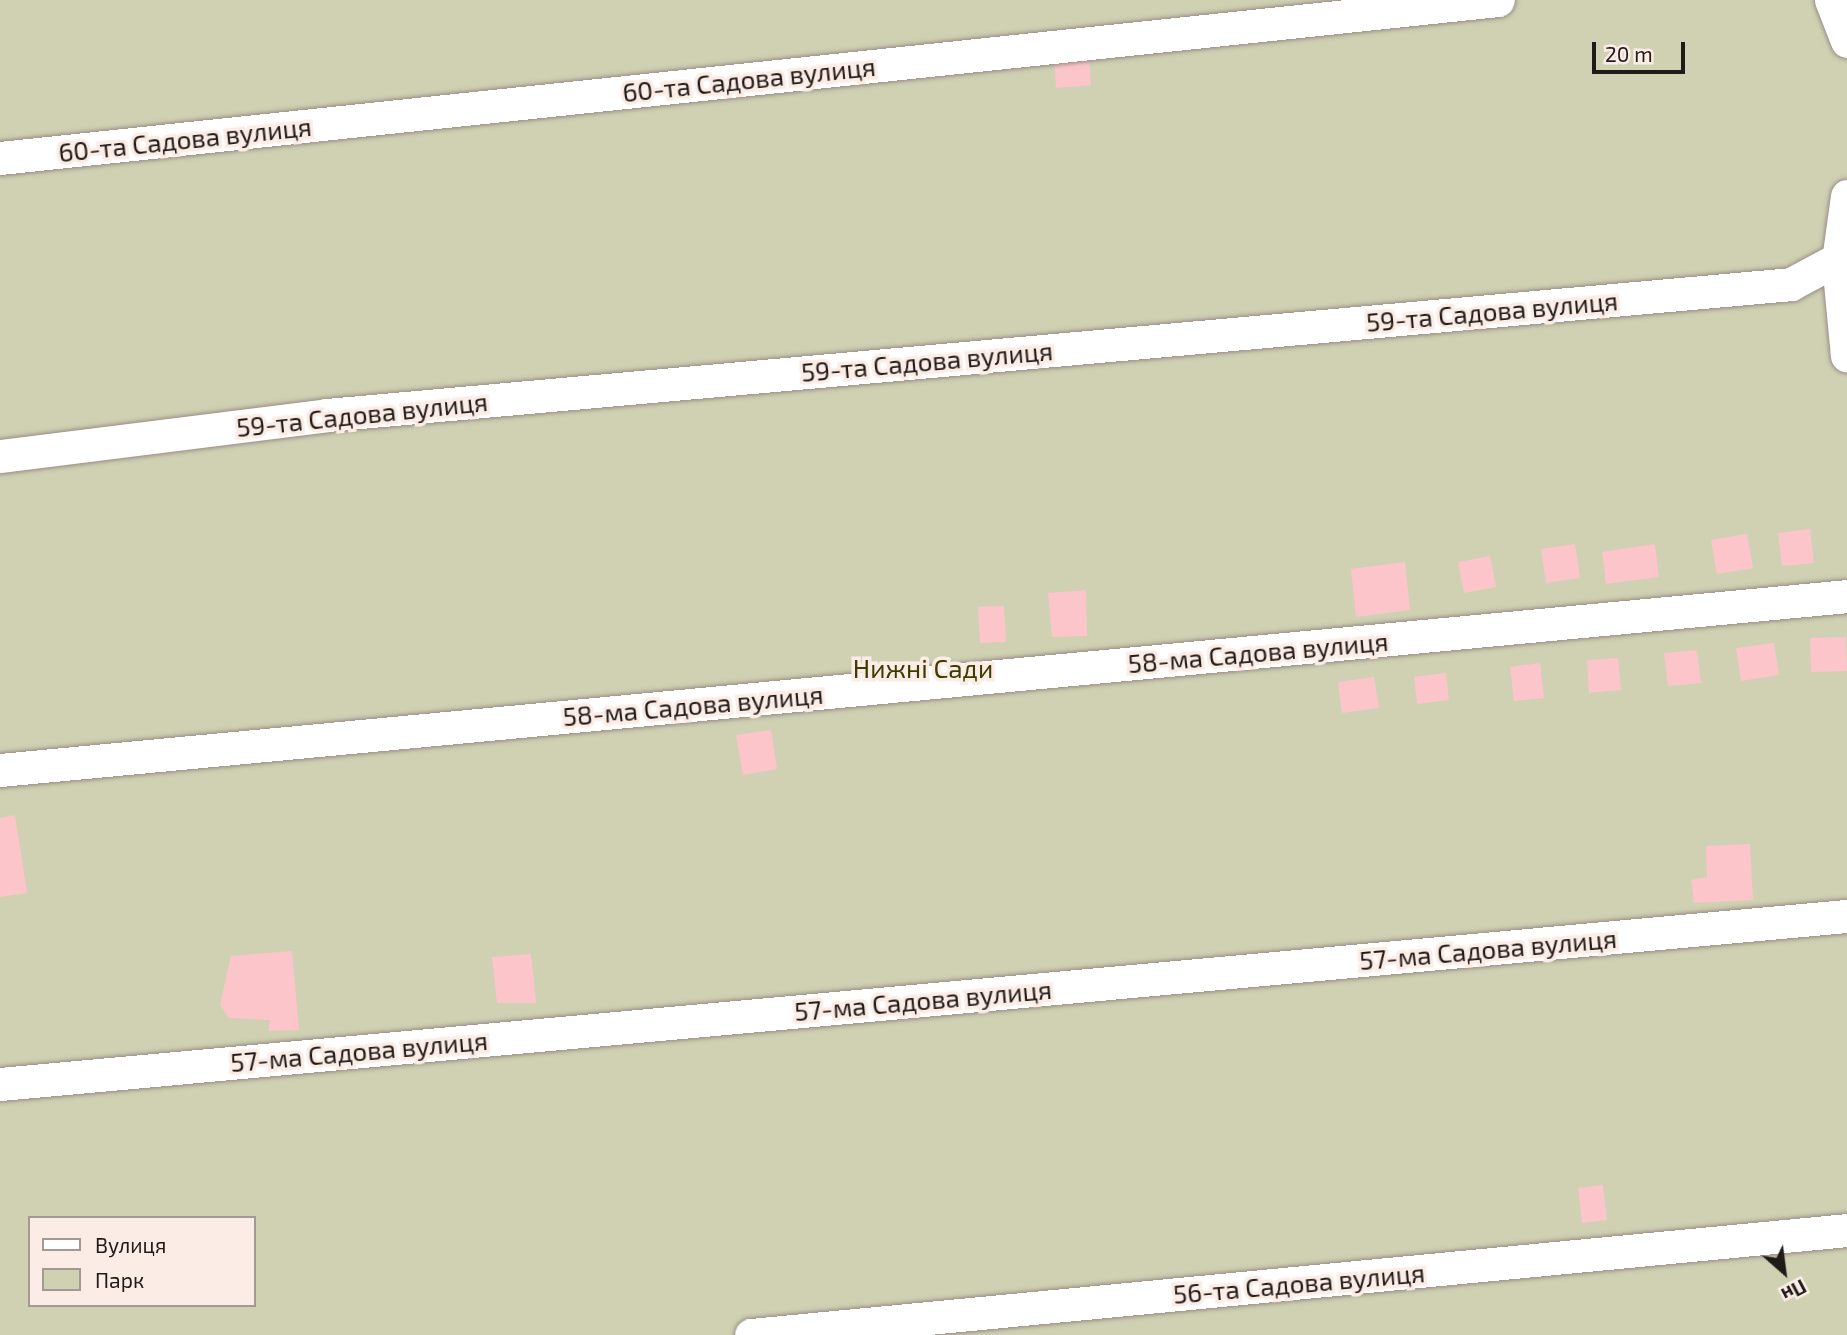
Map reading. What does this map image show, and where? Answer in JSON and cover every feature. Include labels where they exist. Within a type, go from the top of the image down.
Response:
[{"type":"street","name":"60-та Садова вулиця","points":[[0,158],[1498,0]]},
{"type":"street","points":[[1830,0],[1847,41]]},
{"type":"street","points":[[1847,196],[1842,257],[1847,356]]},
{"type":"street","name":"59-та Садова вулиця","points":[[0,456],[327,415],[1791,284],[1842,257]]},
{"type":"street","name":"58-ма Садова вулиця","points":[[0,771],[1847,596]]},
{"type":"street","name":"57-ма Садова вулиця","points":[[0,1084],[1847,916]]},
{"type":"street","name":"56-та Садова вулиця","points":[[751,1335],[1847,1230]]},
{"type":"green space","name":"Нижні Сади","points":[[0,0],[1847,0],[1847,1335],[0,1335]]},
{"type":"building","points":[[1089,56],[1091,85],[1056,88],[1054,59]]},
{"type":"building","points":[[1810,529],[1814,563],[1782,566],[1778,533]]},
{"type":"building","points":[[1747,534],[1753,568],[1717,574],[1711,540]]},
{"type":"building","points":[[1575,544],[1580,578],[1546,583],[1541,549]]},
{"type":"building","points":[[1655,544],[1659,577],[1606,584],[1602,552]]},
{"type":"building","points":[[1490,556],[1496,587],[1464,593],[1458,562]]},
{"type":"building","points":[[1405,562],[1410,610],[1356,617],[1351,569]]},
{"type":"building","points":[[1086,590],[1087,636],[1052,637],[1048,593]]},
{"type":"building","points":[[1004,606],[1006,642],[980,643],[978,607]]},
{"type":"building","points":[[1846,637],[1847,671],[1811,672],[1810,638]]},
{"type":"building","points":[[1774,643],[1779,675],[1741,681],[1736,648]]},
{"type":"building","points":[[1697,650],[1701,683],[1668,686],[1664,653]]},
{"type":"building","points":[[1618,658],[1621,690],[1589,693],[1587,660]]},
{"type":"building","points":[[1540,663],[1544,698],[1514,701],[1510,667]]},
{"type":"building","points":[[1446,673],[1449,700],[1417,704],[1414,677]]},
{"type":"building","points":[[1374,677],[1379,708],[1342,713],[1338,682]]},
{"type":"building","points":[[771,730],[777,769],[743,775],[736,735]]},
{"type":"building","points":[[15,815],[27,893],[0,897],[0,818]]},
{"type":"building","points":[[1750,844],[1753,900],[1694,903],[1691,880],[1707,877],[1706,846]]},
{"type":"building","points":[[292,951],[299,1030],[268,1031],[270,1020],[229,1018],[220,1005],[231,956]]},
{"type":"building","points":[[531,954],[536,1003],[497,1003],[492,957]]},
{"type":"building","points":[[1603,1185],[1607,1220],[1582,1223],[1578,1188]]}]
